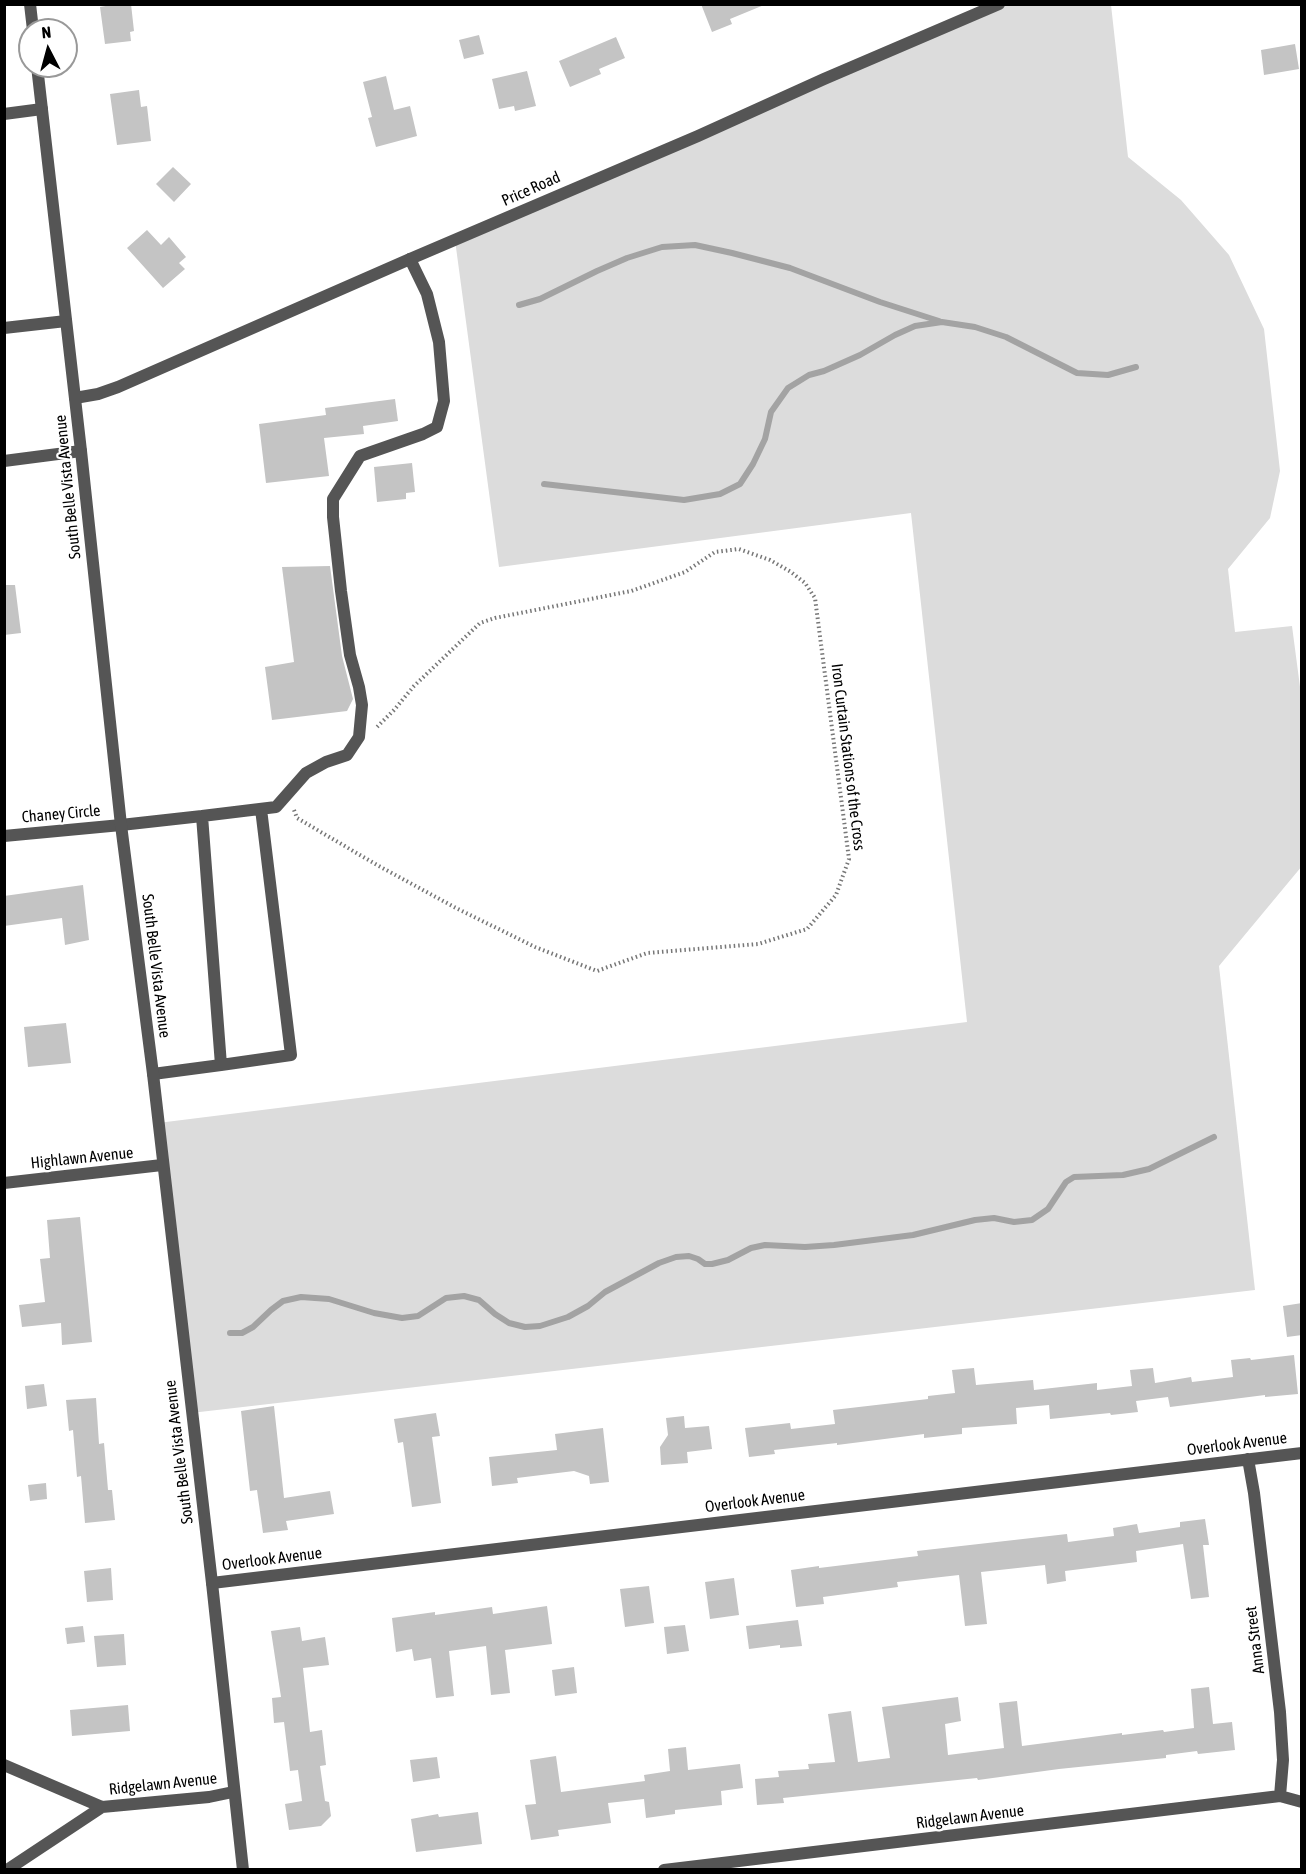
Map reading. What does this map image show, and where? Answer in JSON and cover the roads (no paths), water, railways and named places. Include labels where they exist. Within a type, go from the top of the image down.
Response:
[{"type":"street","name":"Price Road","points":[[75,398],[98,394],[118,387],[999,4]]},
{"type":"street","name":"South Belle Vista Avenue","points":[[38,78],[121,825],[153,1074],[243,1869]]},
{"type":"street","points":[[4,114],[42,109]]},
{"type":"street","points":[[153,1074],[291,1055],[261,809],[276,807],[306,773],[326,762],[347,755],[359,737],[362,705],[350,655],[341,591],[333,500],[360,456],[437,427],[444,401],[439,342],[427,294],[410,259]]},
{"type":"street","points":[[4,328],[66,321]]},
{"type":"street","points":[[4,461],[81,451]]},
{"type":"street","name":"Chaney Circle","points":[[4,836],[261,809]]},
{"type":"street","points":[[202,816],[221,1065]]},
{"type":"street","name":"Highlawn Avenue","points":[[4,1183],[162,1165]]},
{"type":"street","name":"Overlook Avenue","points":[[212,1582],[1302,1453]]},
{"type":"street","name":"Anna Street","points":[[1248,1459],[1280,1712],[1283,1760],[1280,1796]]},
{"type":"street","points":[[4,1765],[102,1807]]},
{"type":"street","name":"Ridgelawn Avenue","points":[[7,1869],[102,1807],[209,1797],[233,1792]]},
{"type":"street","points":[[1280,1796],[1302,1802]]},
{"type":"street","name":"Ridgelawn Avenue","points":[[664,1869],[1280,1796]]},
{"type":"waterway","points":[[519,305],[540,299],[627,258],[662,247],[695,245],[790,268],[880,302],[939,321]]},
{"type":"waterway","points":[[544,484],[684,500],[720,494],[740,484],[753,464],[765,439],[771,412],[788,388],[809,375],[860,355],[915,326],[942,322],[975,327],[1006,337],[1077,373],[1108,375],[1136,367]]},
{"type":"waterway","points":[[230,1333],[242,1333],[253,1327],[283,1301],[301,1297],[329,1299],[374,1313],[402,1318],[418,1316],[446,1298],[464,1296],[479,1300],[509,1323],[525,1327],[540,1326],[568,1317],[588,1306],[605,1292],[659,1263],[676,1257],[689,1256],[705,1264],[712,1264],[728,1260],[751,1248],[765,1245],[805,1247],[834,1245],[913,1235],[975,1220],[994,1218],[1014,1222],[1032,1220],[1048,1209],[1066,1182],[1074,1177],[1123,1175],[1149,1169],[1214,1137]]}]
